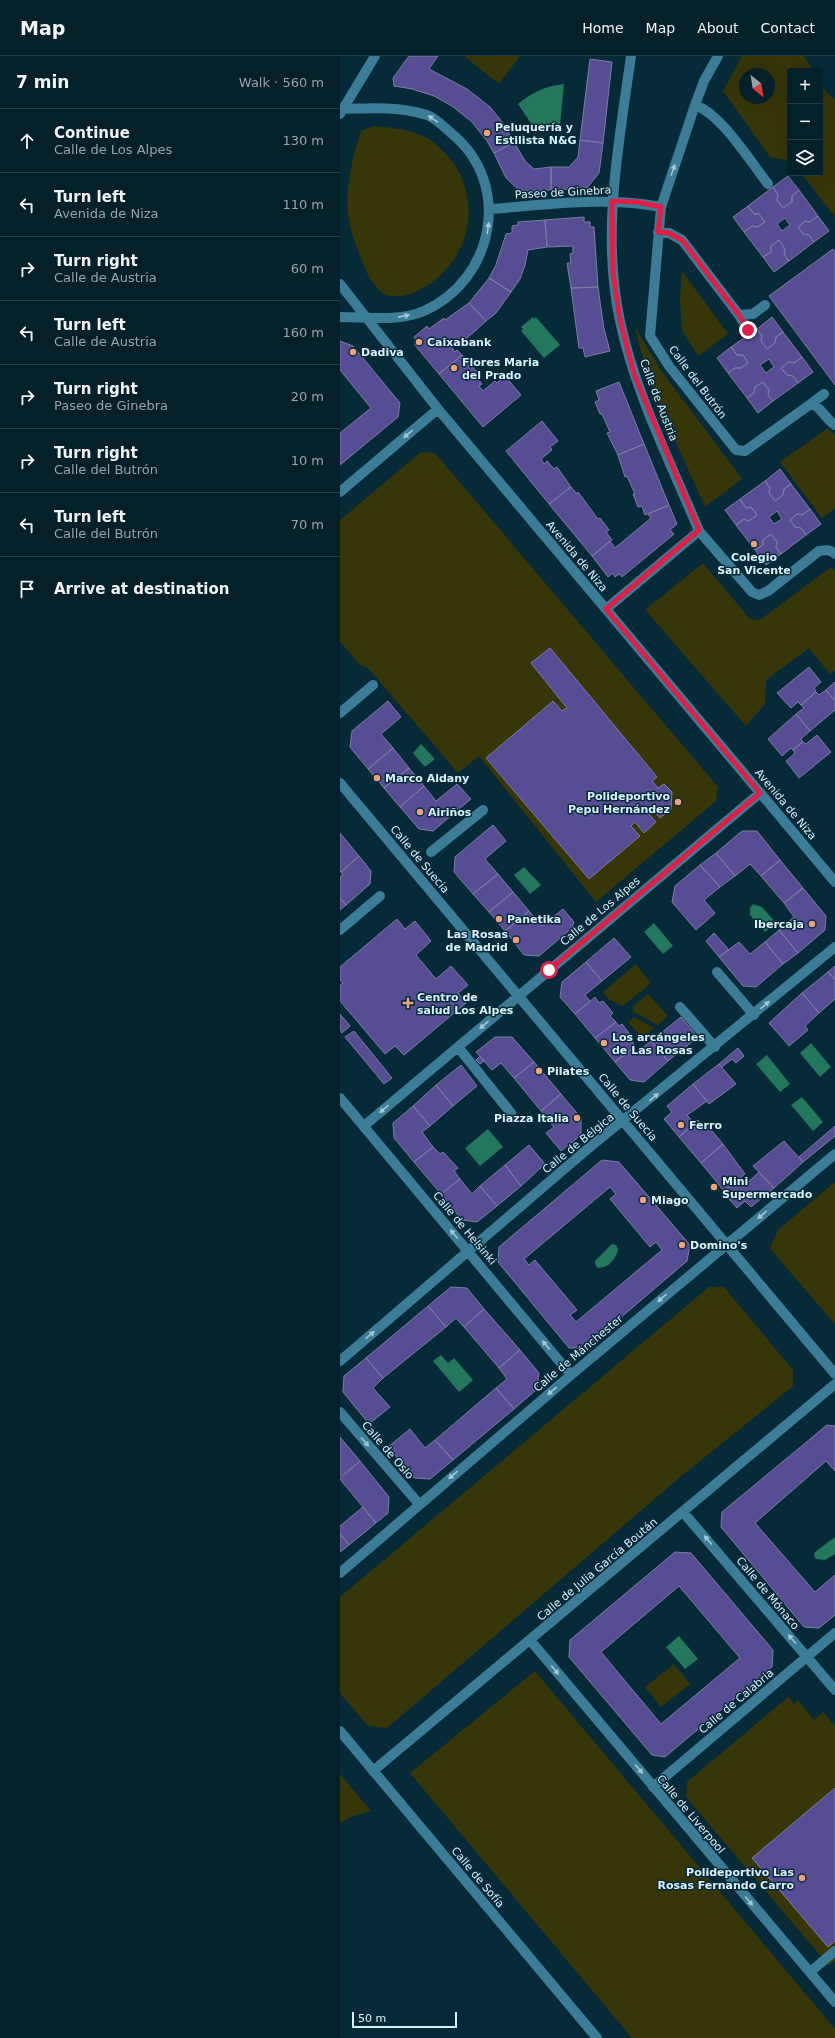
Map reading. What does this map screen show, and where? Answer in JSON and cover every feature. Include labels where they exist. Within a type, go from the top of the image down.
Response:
[{"type":"street","points":[[341,111],[375,56]]},
{"type":"street","name":"Calle de Austria","points":[[631,56],[612,201],[613,273],[620,320],[634,374],[699,530],[752,592],[758,595],[768,591],[819,552],[826,550],[833,551],[835,554]]},
{"type":"street","name":"Calle del Butrón","points":[[718,56],[704,81],[694,105],[661,207],[650,336],[668,366],[736,450],[746,451],[824,394]]},
{"type":"street","points":[[694,105],[703,108],[720,122],[768,184]]},
{"type":"street","points":[[340,318],[397,317],[417,313],[438,303],[452,293],[472,271],[479,257],[486,239],[490,209],[486,185],[477,163],[462,142],[429,115],[392,108],[341,111]]},
{"type":"street","name":"Paseo de Ginebra","points":[[490,209],[612,201],[637,202],[661,207]]},
{"type":"street","points":[[658,232],[669,233],[682,240],[739,315],[748,330]]},
{"type":"street","points":[[340,284],[365,317]]},
{"type":"street","points":[[739,315],[753,314],[765,305]]},
{"type":"street","name":"Avenida de Niza","points":[[365,317],[438,409],[835,882]]},
{"type":"street","points":[[812,403],[820,408],[830,422],[835,425]]},
{"type":"street","points":[[340,492],[438,409]]},
{"type":"street","points":[[606,609],[699,530]]},
{"type":"street","points":[[340,713],[373,685]]},
{"type":"street","name":"Calle de Suecia","points":[[340,783],[835,1374]]},
{"type":"street","name":"Calle de Los Alpes","points":[[364,1126],[760,793]]},
{"type":"street","points":[[431,852],[483,810]]},
{"type":"street","points":[[340,930],[380,896]]},
{"type":"street","name":"Calle de Bélgica","points":[[340,1361],[584,1152],[715,1047],[835,947]]},
{"type":"street","points":[[717,972],[754,1015]]},
{"type":"street","points":[[680,1007],[715,1047]]},
{"type":"street","points":[[458,1047],[511,1113]]},
{"type":"street","name":"Calle de Helsinki","points":[[340,1098],[571,1375]]},
{"type":"street","name":"Calle de Mánchester","points":[[340,1573],[571,1375],[835,1154]]},
{"type":"street","name":"Calle de Julia García Boután","points":[[374,1771],[835,1384]]},
{"type":"street","name":"Calle de Oslo","points":[[340,1412],[419,1504]]},
{"type":"street","name":"Calle de Mónaco","points":[[683,1512],[835,1690]]},
{"type":"street","name":"Calle de Calabria","points":[[653,1787],[835,1633]]},
{"type":"street","name":"Calle de Liverpool","points":[[530,1640],[835,2002]]},
{"type":"street","name":"Calle de Sofía","points":[[340,1731],[597,2038]]},
{"type":"street","points":[[810,1972],[835,1951]]},
{"type":"shaded area","points":[[464,56],[520,56],[499,84]]},
{"type":"shaded area","points":[[742,56],[804,56],[811,68],[787,68],[787,160],[770,157],[723,91]]},
{"type":"shaded area","points":[[564,84],[560,125],[534,128],[518,104],[540,90],[551,86]]},
{"type":"shaded area","points":[[823,87],[827,93],[835,99],[835,217],[803,176],[823,176]]},
{"type":"shaded area","points":[[374,126],[413,132],[434,143],[451,161],[463,181],[468,202],[468,224],[462,245],[451,264],[434,281],[413,293],[404,295],[387,295],[379,290],[373,283],[358,251],[348,215],[347,206],[350,173],[355,150],[361,131]]},
{"type":"shaded area","points":[[682,271],[728,334],[698,356],[682,330],[680,300]]},
{"type":"shaded area","points":[[533,317],[534,319],[536,317],[560,345],[544,358],[521,331],[523,329],[521,327]]},
{"type":"shaded area","points":[[635,327],[662,372],[742,479],[705,507],[656,395],[640,349]]},
{"type":"shaded area","points":[[828,428],[835,435],[835,509],[822,518],[780,462]]},
{"type":"shaded area","points":[[421,452],[435,453],[718,787],[716,801],[596,902],[479,756],[458,773],[368,668],[360,665],[340,642],[340,520]]},
{"type":"shaded area","points":[[703,563],[750,619],[760,620],[831,567],[835,571],[835,670],[830,674],[809,648],[766,680],[765,704],[746,726],[645,610]]},
{"type":"shaded area","points":[[421,744],[434,758],[434,760],[426,766],[424,766],[413,753]]},
{"type":"shaded area","points":[[524,867],[541,885],[530,894],[514,875]]},
{"type":"shaded area","points":[[753,904],[762,907],[776,923],[765,932],[750,915],[750,908]]},
{"type":"shaded area","points":[[654,923],[673,946],[663,954],[644,932]]},
{"type":"shaded area","points":[[636,964],[651,983],[623,1006],[608,999],[603,992]]},
{"type":"shaded area","points":[[648,994],[668,1016],[658,1025],[634,1012],[632,1007]]},
{"type":"shaded area","points":[[634,1017],[654,1028],[642,1038],[628,1022]]},
{"type":"shaded area","points":[[811,1043],[831,1067],[820,1077],[800,1053]]},
{"type":"shaded area","points":[[767,1055],[790,1084],[780,1092],[756,1064]]},
{"type":"shaded area","points":[[802,1097],[823,1122],[813,1131],[791,1105]]},
{"type":"shaded area","points":[[488,1129],[503,1147],[480,1166],[465,1148]]},
{"type":"shaded area","points":[[835,1182],[835,1324],[770,1249],[778,1230]]},
{"type":"shaded area","points":[[612,1244],[616,1245],[618,1249],[616,1256],[609,1265],[598,1268],[595,1261]]},
{"type":"shaded area","points":[[709,1287],[724,1287],[793,1370],[793,1386],[679,1478],[387,1728],[368,1726],[340,1693],[340,1597]]},
{"type":"shaded area","points":[[441,1355],[448,1363],[454,1358],[473,1380],[459,1392],[433,1361]]},
{"type":"shaded area","points":[[835,1537],[835,1554],[825,1560],[816,1559],[814,1555],[815,1552]]},
{"type":"shaded area","points":[[679,1636],[698,1659],[685,1669],[666,1647]]},
{"type":"shaded area","points":[[674,1664],[690,1684],[661,1707],[645,1687]]},
{"type":"shaded area","points":[[535,1671],[835,2029],[835,2038],[632,2038],[410,1773]]},
{"type":"shaded area","points":[[788,1697],[794,1704],[798,1700],[814,1720],[823,1712],[835,1726],[835,1961],[829,1966],[686,1797],[687,1782]]},
{"type":"shaded area","points":[[340,1774],[371,1811],[353,1816],[340,1823]]},
{"type":"building","points":[[409,56],[438,56],[429,69],[467,89],[490,107],[503,123],[514,142],[494,153],[487,141],[472,122],[452,106],[434,96],[412,89],[394,86],[393,78]]},
{"type":"building","points":[[590,59],[612,62],[603,143],[580,140]]},
{"type":"building","points":[[580,140],[603,143],[599,173],[587,188],[551,190],[551,167],[569,167],[578,157]]},
{"type":"building","points":[[514,142],[525,161],[534,169],[551,167],[551,190],[520,191],[506,178],[494,153]]},
{"type":"building","points":[[788,176],[799,190],[792,196],[792,202],[783,208],[777,200],[778,195],[773,187]]},
{"type":"building","points":[[773,187],[778,195],[777,200],[783,208],[792,202],[792,196],[799,190],[818,216],[810,222],[805,221],[798,227],[803,234],[809,235],[814,242],[789,261],[784,254],[785,249],[779,240],[771,246],[771,252],[763,257],[744,232],[752,226],[757,227],[765,222],[759,214],[754,214],[748,206]],"holes":[[[785,218],[790,225],[782,231],[777,224]]]},
{"type":"building","points":[[748,206],[754,214],[759,214],[765,222],[757,227],[752,226],[744,232],[733,217]]},
{"type":"building","points":[[818,216],[829,231],[814,242],[809,235],[803,234],[798,227],[805,221],[810,222]]},
{"type":"building","points":[[584,217],[584,222],[590,222],[590,227],[594,227],[598,287],[571,288],[567,263],[571,263],[570,254],[573,253],[573,246],[547,247],[545,220]]},
{"type":"building","points":[[545,220],[547,247],[528,250],[520,279],[511,292],[489,278],[496,265],[506,234],[512,233],[512,226],[518,225],[518,222]]},
{"type":"building","points":[[779,240],[785,249],[784,254],[789,261],[774,272],[763,257],[771,252],[771,246]]},
{"type":"building","points":[[833,249],[835,252],[835,385],[769,296]]},
{"type":"building","points":[[489,278],[511,292],[496,313],[486,321],[469,303]]},
{"type":"building","points":[[598,287],[604,329],[610,351],[585,357],[583,348],[579,348],[571,288]]},
{"type":"building","points":[[469,303],[486,321],[466,339],[464,336],[450,345],[455,352],[457,350],[462,355],[439,374],[414,344],[417,342],[414,337],[427,326],[429,329]]},
{"type":"building","points":[[772,317],[783,332],[776,337],[775,343],[767,349],[761,341],[762,336],[757,329]]},
{"type":"building","points":[[757,329],[762,336],[761,341],[767,349],[775,343],[776,337],[783,332],[802,357],[794,363],[789,362],[781,368],[787,375],[793,376],[798,383],[773,401],[768,395],[769,390],[763,382],[755,387],[754,393],[747,398],[728,373],[735,368],[741,368],[748,363],[743,355],[737,355],[731,347]],"holes":[[[769,359],[774,367],[766,373],[760,365]]]},
{"type":"building","points":[[340,341],[353,346],[400,403],[398,417],[340,465],[340,433],[371,408],[340,370]]},
{"type":"building","points":[[731,347],[737,355],[743,355],[748,363],[741,368],[735,368],[728,373],[717,358]]},
{"type":"building","points":[[462,355],[478,373],[475,375],[482,384],[479,386],[483,391],[495,381],[497,383],[505,376],[521,395],[483,427],[439,374]]},
{"type":"building","points":[[802,357],[813,372],[798,383],[793,376],[787,375],[781,368],[789,362],[794,363]]},
{"type":"building","points":[[619,382],[644,444],[618,455],[607,433],[610,432],[595,402],[599,400],[596,391]]},
{"type":"building","points":[[763,382],[769,390],[768,395],[773,401],[758,413],[747,398],[754,393],[755,387]]},
{"type":"building","points":[[542,421],[558,441],[550,447],[552,450],[541,459],[544,464],[547,461],[554,469],[557,467],[571,487],[549,504],[506,451]]},
{"type":"building","points":[[644,444],[669,505],[645,515],[642,506],[638,507],[633,494],[635,494],[627,476],[625,477],[618,455]]},
{"type":"building","points":[[780,469],[791,484],[784,489],[783,495],[775,501],[769,493],[770,488],[765,481]]},
{"type":"building","points":[[765,481],[770,488],[769,493],[775,501],[783,495],[784,489],[791,484],[810,509],[802,515],[797,514],[790,520],[795,527],[801,528],[806,535],[781,554],[776,547],[777,542],[771,534],[763,540],[763,545],[755,550],[736,525],[744,519],[749,521],[757,515],[751,507],[746,508],[740,499]],"holes":[[[777,511],[782,519],[774,524],[769,517]]]},
{"type":"building","points":[[571,487],[577,494],[578,492],[598,519],[600,518],[609,530],[606,532],[612,540],[592,556],[549,504]]},
{"type":"building","points":[[740,499],[746,508],[751,507],[757,515],[749,521],[744,519],[736,525],[725,510]]},
{"type":"building","points":[[669,505],[677,524],[670,530],[674,534],[622,577],[619,574],[615,577],[613,573],[608,577],[592,556],[610,541],[615,548],[651,518],[648,514]]},
{"type":"building","points":[[810,509],[821,524],[806,535],[801,528],[795,527],[790,520],[797,514],[802,515]]},
{"type":"building","points":[[771,534],[777,542],[776,547],[781,554],[766,565],[755,550],[763,545],[763,540]]},
{"type":"building","points":[[550,648],[657,777],[652,781],[658,788],[664,784],[672,792],[671,809],[660,818],[652,809],[648,813],[656,822],[644,833],[635,822],[631,826],[640,836],[589,879],[486,758],[553,701],[562,711],[567,708],[531,663]]},
{"type":"building","points":[[809,667],[821,682],[814,688],[816,692],[801,705],[798,702],[791,708],[777,693]]},
{"type":"building","points":[[835,682],[835,701],[826,690]]},
{"type":"building","points":[[826,690],[835,701],[835,710],[810,731],[796,714],[804,708],[801,705],[816,692],[819,695]]},
{"type":"building","points":[[388,701],[401,717],[381,734],[393,748],[368,769],[350,747],[352,731]]},
{"type":"building","points":[[796,714],[810,731],[801,739],[803,742],[793,750],[791,748],[782,756],[768,739]]},
{"type":"building","points":[[817,735],[831,752],[799,778],[786,761],[795,753],[793,750],[803,742],[806,744]]},
{"type":"building","points":[[393,748],[409,768],[384,788],[368,769]]},
{"type":"building","points":[[409,768],[424,786],[400,807],[384,788]]},
{"type":"building","points":[[457,784],[471,799],[433,831],[419,829],[400,807],[424,786],[436,801]]},
{"type":"building","points":[[493,825],[506,841],[485,859],[498,874],[473,894],[454,872],[455,857]]},
{"type":"building","points":[[742,831],[757,831],[780,860],[761,876],[750,864],[735,876],[716,853]]},
{"type":"building","points":[[340,833],[359,856],[341,872],[340,871]]},
{"type":"building","points":[[716,853],[735,876],[720,887],[700,865]]},
{"type":"building","points":[[359,856],[371,871],[370,884],[346,905],[340,898],[340,877],[343,875],[341,872]]},
{"type":"building","points":[[780,860],[803,888],[784,903],[761,876]]},
{"type":"building","points":[[700,865],[720,887],[704,900],[715,913],[696,930],[672,902],[675,886]]},
{"type":"building","points":[[498,874],[513,892],[489,912],[473,894]]},
{"type":"building","points":[[803,888],[826,916],[825,930],[798,953],[779,930],[794,917],[784,903]]},
{"type":"building","points":[[513,892],[529,911],[505,931],[489,912]]},
{"type":"building","points":[[340,898],[346,905],[340,910]]},
{"type":"building","points":[[563,909],[574,922],[572,928],[539,956],[524,955],[505,931],[529,911],[542,926]]},
{"type":"building","name":"Centro de salud Los Alpes","points":[[397,919],[405,929],[415,921],[431,941],[416,955],[436,979],[451,966],[468,985],[458,993],[466,1003],[404,1055],[395,1046],[385,1054],[340,1001],[340,985],[343,983],[340,980],[340,967]]},
{"type":"building","points":[[779,930],[798,953],[783,964],[765,942]]},
{"type":"building","points":[[714,933],[729,950],[719,957],[706,941]]},
{"type":"building","points":[[614,938],[631,957],[602,981],[586,962]]},
{"type":"building","points":[[739,942],[750,954],[765,942],[783,964],[756,987],[743,986],[719,957]]},
{"type":"building","points":[[586,962],[602,981],[585,995],[590,1001],[575,1014],[560,997],[562,982]]},
{"type":"building","points":[[835,966],[835,980],[828,972]]},
{"type":"building","points":[[828,972],[835,980],[835,999],[819,1013],[802,993]]},
{"type":"building","points":[[802,993],[819,1013],[805,1026],[808,1030],[789,1046],[769,1023]]},
{"type":"building","points":[[595,997],[599,1003],[603,1001],[613,1013],[610,1016],[616,1022],[595,1038],[575,1014]]},
{"type":"building","points":[[340,1014],[350,1026],[342,1033],[340,1030]]},
{"type":"building","points":[[681,1017],[698,1037],[668,1061],[651,1041]]},
{"type":"building","points":[[616,1022],[619,1026],[622,1024],[632,1037],[630,1039],[635,1046],[615,1062],[595,1038]]},
{"type":"building","points":[[354,1031],[392,1078],[384,1084],[345,1037]]},
{"type":"building","points":[[495,1037],[512,1037],[534,1062],[514,1078],[501,1063],[492,1070],[476,1052]]},
{"type":"building","points":[[651,1041],[668,1061],[644,1082],[630,1080],[615,1062],[631,1050],[635,1054]]},
{"type":"building","points":[[738,1048],[744,1056],[736,1063],[732,1059],[722,1067],[719,1064]]},
{"type":"building","points":[[480,1056],[484,1061],[480,1064],[476,1060]]},
{"type":"building","points":[[534,1062],[561,1094],[541,1111],[514,1078]]},
{"type":"building","points":[[719,1064],[736,1084],[709,1104],[693,1084]]},
{"type":"building","points":[[461,1065],[477,1086],[453,1106],[436,1085]]},
{"type":"building","points":[[693,1084],[707,1101],[687,1115],[694,1123],[679,1137],[664,1119],[672,1112],[667,1106]]},
{"type":"building","points":[[436,1085],[453,1106],[430,1126],[413,1106]]},
{"type":"building","points":[[561,1094],[581,1118],[581,1135],[561,1151],[546,1133],[554,1127],[541,1111]]},
{"type":"building","points":[[413,1106],[430,1126],[422,1132],[433,1147],[414,1162],[394,1138],[393,1123]]},
{"type":"building","points":[[698,1120],[704,1127],[707,1125],[723,1144],[701,1163],[679,1137]]},
{"type":"building","points":[[835,1126],[835,1136],[803,1162],[799,1157]]},
{"type":"building","points":[[784,1141],[803,1162],[774,1188],[753,1166]]},
{"type":"building","points":[[723,1144],[745,1174],[724,1191],[701,1163]]},
{"type":"building","points":[[529,1145],[545,1164],[521,1186],[505,1165]]},
{"type":"building","points":[[433,1147],[440,1154],[443,1152],[458,1168],[454,1171],[460,1179],[441,1194],[414,1162]]},
{"type":"building","points":[[602,1160],[619,1162],[690,1245],[687,1261],[585,1348],[569,1348],[498,1262],[499,1247]],"holes":[[[610,1187],[616,1194],[610,1199],[650,1247],[656,1242],[662,1250],[576,1322],[570,1315],[577,1310],[535,1260],[529,1265],[524,1259]]]},
{"type":"building","points":[[505,1165],[521,1186],[497,1206],[480,1186]]},
{"type":"building","points":[[759,1172],[774,1188],[751,1207],[745,1201],[737,1208],[723,1192],[739,1179],[744,1186]]},
{"type":"building","points":[[460,1179],[472,1194],[480,1186],[497,1206],[477,1222],[462,1220],[441,1194]]},
{"type":"building","points":[[451,1287],[467,1288],[484,1309],[464,1327],[456,1318],[446,1327],[428,1306]]},
{"type":"building","points":[[428,1306],[446,1327],[383,1378],[366,1358]]},
{"type":"building","points":[[484,1309],[520,1350],[499,1368],[464,1327]]},
{"type":"building","points":[[520,1350],[539,1373],[537,1389],[514,1409],[496,1388],[507,1379],[499,1368]]},
{"type":"building","points":[[366,1358],[383,1378],[373,1388],[390,1407],[369,1424],[343,1392],[344,1376]]},
{"type":"building","points":[[496,1388],[514,1409],[453,1460],[435,1440]]},
{"type":"building","points":[[827,1425],[835,1426],[835,1471],[826,1461],[755,1523],[815,1592],[835,1575],[835,1615],[819,1628],[804,1627],[721,1527],[722,1512]]},
{"type":"building","points":[[410,1429],[425,1448],[435,1440],[453,1460],[430,1479],[414,1478],[388,1447]]},
{"type":"building","points":[[340,1437],[360,1461],[340,1477]]},
{"type":"building","points":[[360,1461],[389,1497],[388,1513],[376,1523],[340,1479]]},
{"type":"building","points":[[363,1507],[376,1523],[349,1545],[340,1534],[340,1526]]},
{"type":"building","points":[[340,1534],[349,1545],[340,1552]]},
{"type":"building","points":[[675,1552],[691,1553],[773,1650],[772,1667],[665,1757],[652,1755],[569,1657],[570,1640]],"holes":[[[679,1586],[740,1658],[661,1724],[601,1652]]]},
{"type":"building","name":"Polideportivo Las Rosas Fernando Carro","points":[[835,1788],[835,1941],[828,1947],[752,1858]]},
{"type":"place","name":"Peluquería y Estilista N&G","points":[[487,133]]},
{"type":"place","name":"Caixabank","points":[[419,342]]},
{"type":"place","name":"Dadiva","points":[[353,352]]},
{"type":"place","name":"Flores Maria del Prado","points":[[454,368]]},
{"type":"place","name":"Colegio San Vicente","points":[[754,544]]},
{"type":"place","name":"Marco Aldany","points":[[377,778]]},
{"type":"place","name":"Polideportivo Pepu Hernández","points":[[678,802]]},
{"type":"place","name":"Airiños","points":[[420,812]]},
{"type":"place","name":"Panetika","points":[[499,919]]},
{"type":"place","name":"Ibercaja","points":[[812,924]]},
{"type":"place","name":"Las Rosas de Madrid","points":[[516,940]]},
{"type":"place","name":"Centro de salud Los Alpes","points":[[408,1003]]},
{"type":"place","name":"Los arcángeles de Las Rosas","points":[[604,1043]]},
{"type":"place","name":"Pilates","points":[[539,1071]]},
{"type":"place","name":"Piazza Italia","points":[[577,1118]]},
{"type":"place","name":"Ferro","points":[[681,1125]]},
{"type":"place","name":"Mini Supermercado","points":[[714,1187]]},
{"type":"place","name":"Miago","points":[[643,1200]]},
{"type":"place","name":"Domino's","points":[[682,1245]]},
{"type":"place","name":"Polideportivo Las Rosas Fernando Carro","points":[[802,1878]]},
{"type":"route","points":[[549,970],[760,793],[606,609],[647,576],[699,530],[634,374],[620,320],[613,273],[612,201],[637,202],[661,207],[658,232],[669,233],[682,240],[739,315],[748,330]]}]
